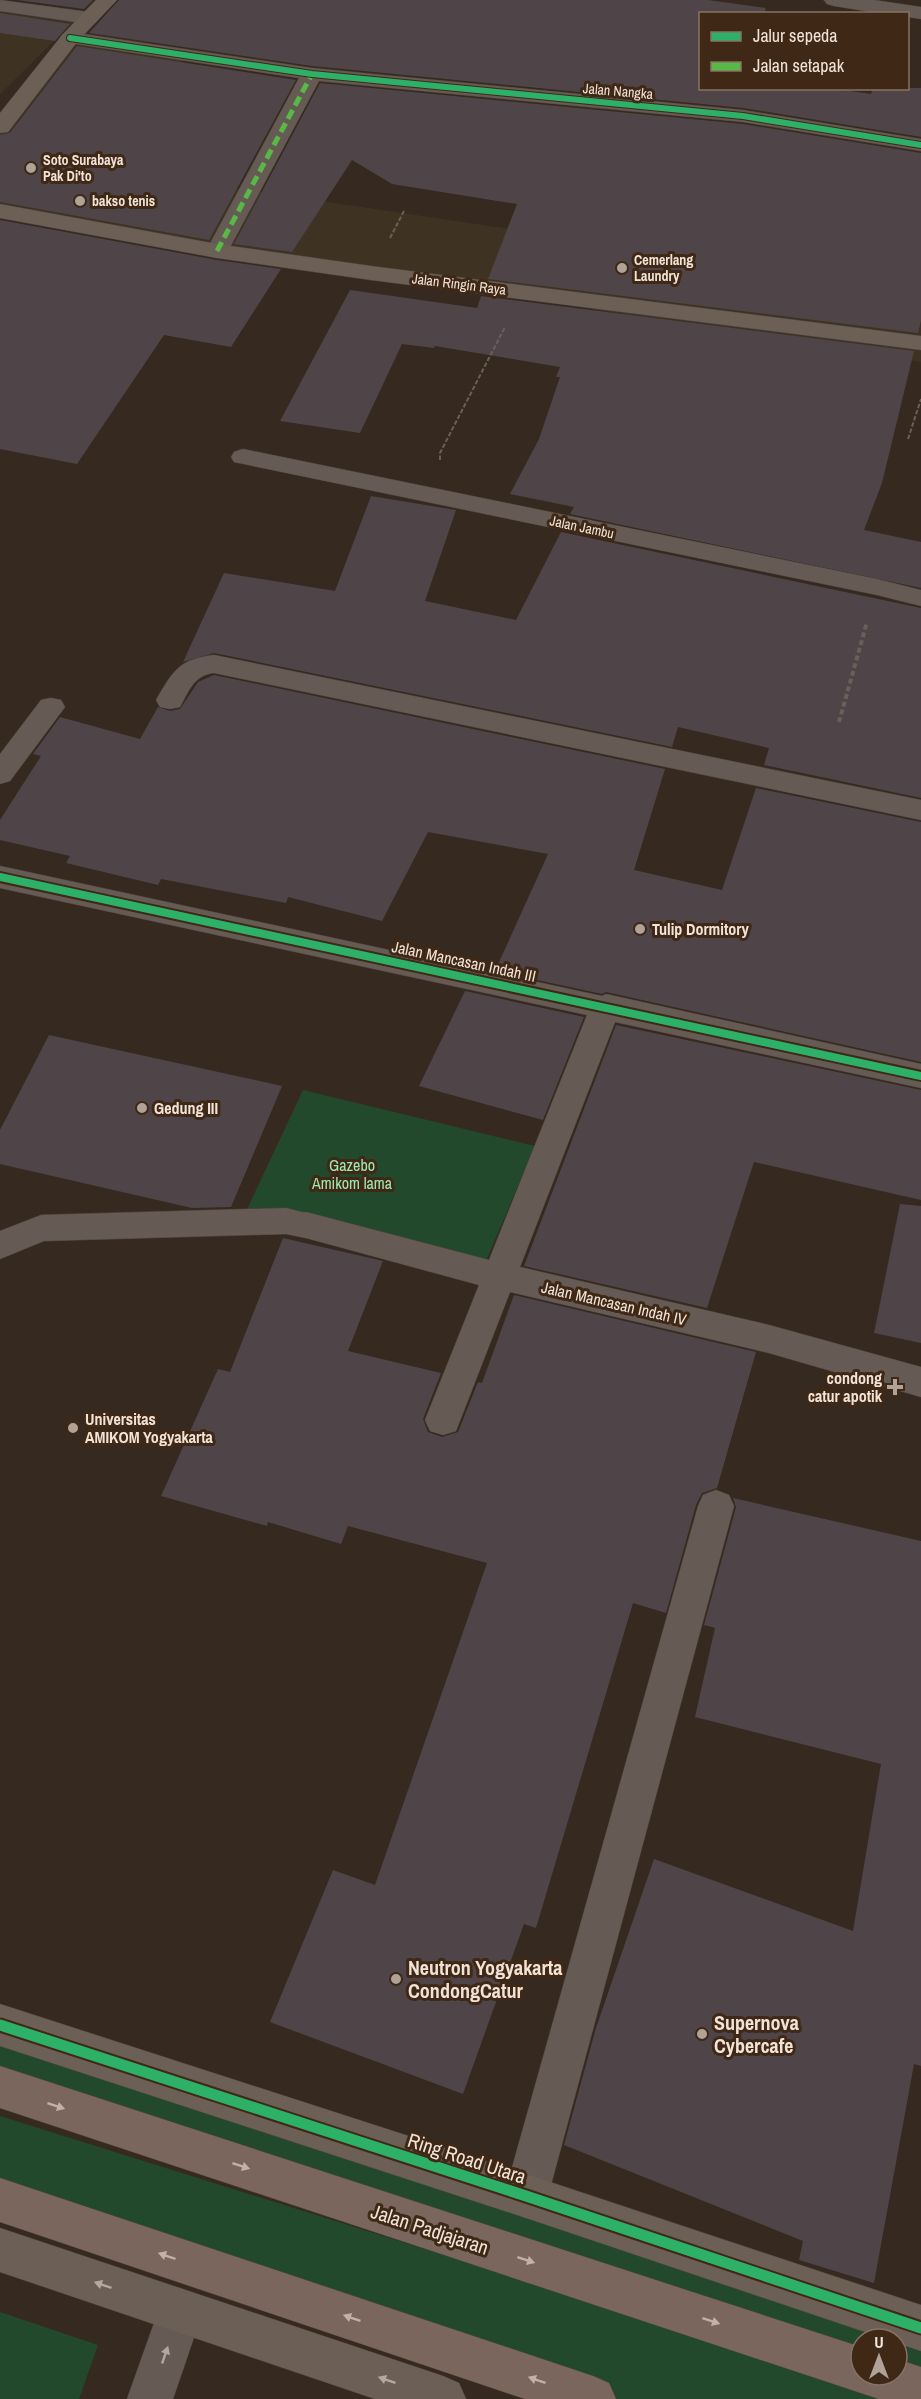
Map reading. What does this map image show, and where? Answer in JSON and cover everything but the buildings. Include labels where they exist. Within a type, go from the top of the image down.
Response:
[{"type":"highway","name":"Jalan Padjajaran","points":[[0,2087],[849,2366]]},
{"type":"highway","points":[[0,2200],[592,2399]]},
{"type":"main road","points":[[0,127],[70,38],[107,0]]},
{"type":"main road","name":"Jalan Ringin Raya","points":[[0,211],[217,251],[371,273],[921,343]]},
{"type":"main road","name":"Ring Road Utara","points":[[0,2025],[526,2196],[921,2328]]},
{"type":"main road","points":[[0,2250],[443,2399]]},
{"type":"street","points":[[834,0],[921,13]]},
{"type":"street","points":[[0,5],[89,18]]},
{"type":"street","name":"Jalan Nangka","points":[[70,38],[312,74],[743,116],[921,145]]},
{"type":"street","points":[[217,251],[312,74]]},
{"type":"street","name":"Jalan Jambu","points":[[243,457],[877,587],[921,598]]},
{"type":"street","points":[[170,700],[189,669],[214,664],[921,810]]},
{"type":"street","points":[[0,774],[51,707]]},
{"type":"street","name":"Jalan Mancasan Indah III","points":[[0,877],[606,1006],[921,1076]]},
{"type":"street","points":[[443,1420],[606,1006]]},
{"type":"street","name":"Jalan Mancasan Indah IV","points":[[0,1245],[41,1228],[286,1221],[499,1276],[769,1339],[921,1382]]},
{"type":"street","points":[[526,2196],[716,1506]]},
{"type":"street","points":[[150,2399],[180,2311]]},
{"type":"path","points":[[386,246],[405,209]]},
{"type":"path","points":[[446,499],[440,453],[524,291]]},
{"type":"path","points":[[908,439],[921,399]]},
{"type":"path","points":[[839,722],[877,587]]},
{"type":"shaded area","points":[[0,3],[76,19],[0,94]]},
{"type":"shaded area","points":[[71,41],[184,58],[105,169],[921,290],[921,362],[0,214],[0,130]]},
{"type":"green space","name":"Gazebo Amikom lama","points":[[303,1090],[535,1146],[480,1275],[241,1222]]},
{"type":"green space","points":[[0,2025],[921,2326],[921,2382],[909,2378],[909,2327],[849,2327],[849,2357],[0,2071]]},
{"type":"green space","points":[[0,2116],[849,2382],[849,2387],[866,2387],[904,2399],[573,2399],[0,2210]]},
{"type":"green space","points":[[0,2312],[98,2345],[79,2399],[0,2399]]},
{"type":"marked path","points":[[217,251],[312,74],[307,73]]},
{"type":"cycle path","points":[[70,38],[312,74],[743,116],[921,145]]},
{"type":"cycle path","points":[[0,877],[921,1076]]},
{"type":"cycle path","points":[[0,2025],[526,2196],[921,2328]]},
{"type":"place","name":"Soto Surabaya Pak Di'to","points":[[31,168]]},
{"type":"place","name":"bakso tenis","points":[[80,201]]},
{"type":"place","name":"Cemerlang Laundry","points":[[622,268]]},
{"type":"place","name":"Tulip Dormitory","points":[[640,929]]},
{"type":"place","name":"Gedung III","points":[[142,1108]]},
{"type":"place","name":"condong catur apotik","points":[[895,1387]]},
{"type":"place","name":"Universitas AMIKOM Yogyakarta","points":[[73,1428]]},
{"type":"place","name":"Neutron Yogyakarta CondongCatur","points":[[396,1979]]},
{"type":"place","name":"Supernova Cybercafe","points":[[702,2034]]}]
